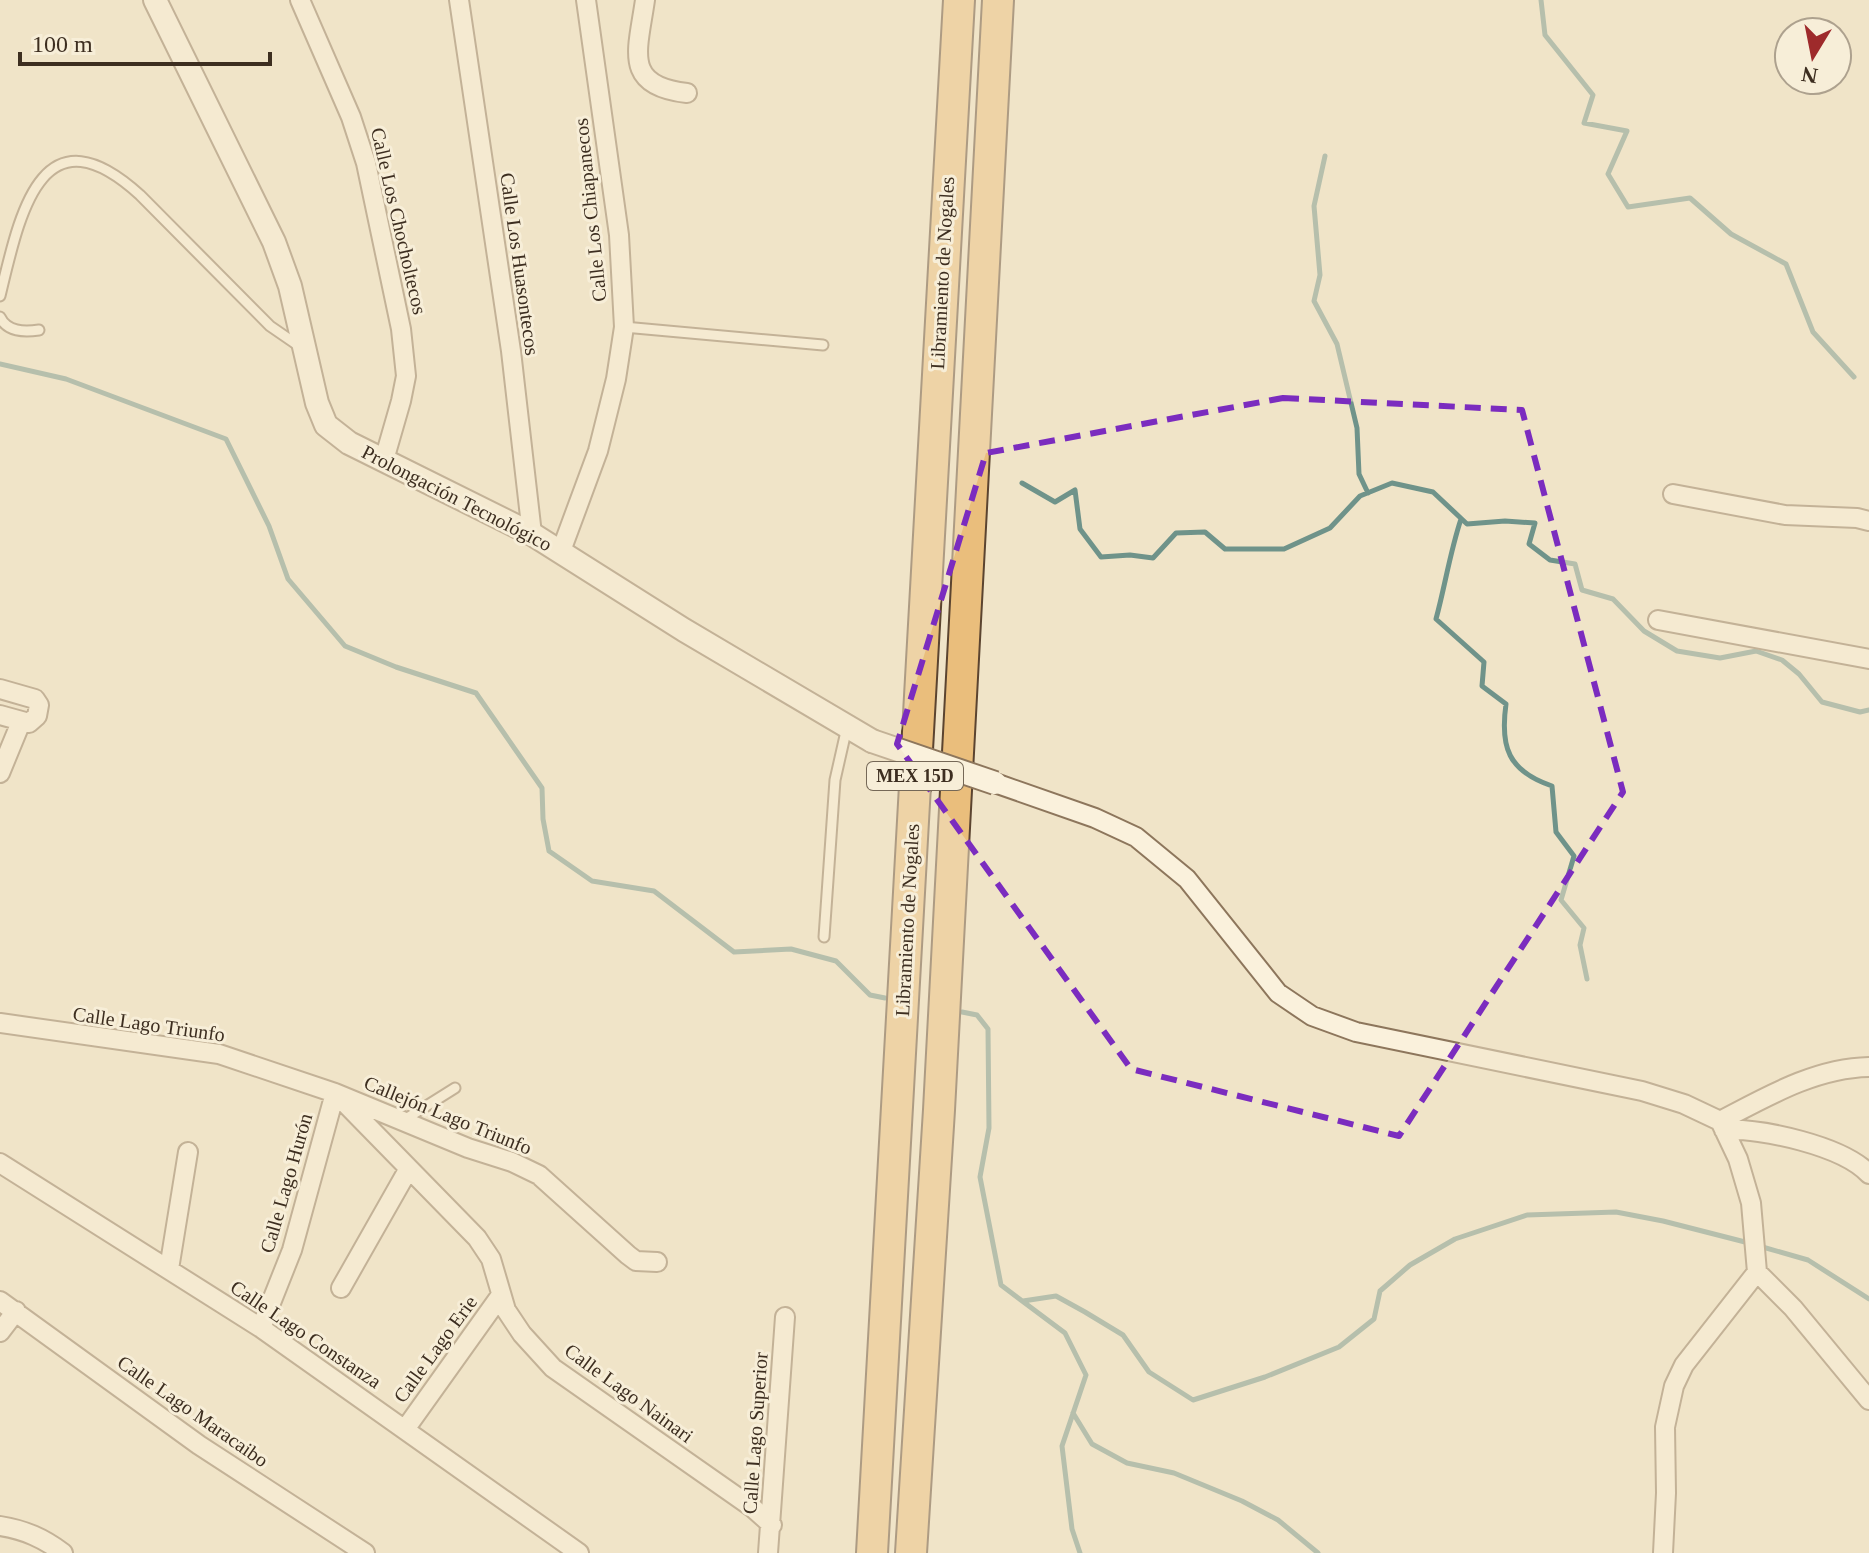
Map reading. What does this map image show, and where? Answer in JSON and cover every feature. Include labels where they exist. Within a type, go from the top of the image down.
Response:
[{"type":"highway","name":"Libramiento de Nogales","points":[[872,1553],[959,0]]},
{"type":"highway","name":"Libramiento de Nogales","points":[[911,1553],[940,1094],[998,0]]},
{"type":"street","name":"Prolongación Tecnológico","points":[[155,0],[274,242],[290,286],[317,403],[326,425],[349,443],[532,534],[684,630],[872,741],[995,783]]},
{"type":"street","name":"Calle Los Chocholtecos","points":[[300,0],[351,117],[366,163],[401,329],[406,376],[384,460]]},
{"type":"street","name":"Calle Los Huasontecos","points":[[459,0],[511,351],[532,534]]},
{"type":"street","name":"Calle Los Chiapanecos","points":[[561,551],[598,451],[616,379],[624,327],[619,235],[586,0]]},
{"type":"street","points":[[645,0],[639,66],[652,85],[687,93]]},
{"type":"street","points":[[1673,494],[1785,515],[1869,521]]},
{"type":"street","points":[[1658,620],[1869,659]]},
{"type":"street","points":[[0,689],[38,702],[39,710],[34,721],[29,723],[0,715]]},
{"type":"street","points":[[0,773],[21,722]]},
{"type":"street","points":[[995,783],[1095,818],[1136,837],[1187,879],[1278,993],[1312,1016],[1356,1032],[1642,1091],[1684,1104],[1722,1126],[1796,1141],[1846,1157],[1869,1174]]},
{"type":"street","name":"Calle Lago Triunfo","points":[[0,1023],[219,1054],[335,1093]]},
{"type":"street","points":[[1722,1126],[1774,1093],[1817,1076],[1869,1067]]},
{"type":"street","name":"Callejón Lago Triunfo","points":[[335,1093],[539,1175],[636,1261],[657,1262]]},
{"type":"street","name":"Calle Lago Nainari","points":[[335,1093],[477,1238],[491,1259],[506,1310],[522,1334],[553,1368],[753,1508],[772,1525]]},
{"type":"street","name":"Calle Lago Hurón","points":[[261,1328],[292,1250],[335,1093]]},
{"type":"street","points":[[1722,1126],[1738,1159],[1751,1203],[1757,1272],[1862,1380],[1869,1400]]},
{"type":"street","points":[[169,1269],[188,1152]]},
{"type":"street","name":"Calle Lago Constanza","points":[[0,1163],[261,1328],[579,1553]]},
{"type":"street","points":[[341,1288],[408,1170]]},
{"type":"street","points":[[1663,1553],[1665,1427],[1674,1386],[1684,1365],[1757,1272]]},
{"type":"street","name":"Calle Lago Erie","points":[[406,1428],[501,1295]]},
{"type":"street","points":[[0,1332],[8,1306]]},
{"type":"street","name":"Calle Lago Maracaibo","points":[[8,1306],[199,1445],[365,1553]]},
{"type":"street","name":"Calle Lago Superior","points":[[768,1553],[785,1317]]},
{"type":"street","points":[[0,1526],[45,1539],[63,1553]]},
{"type":"lane","points":[[0,296],[17,225],[38,182],[54,169],[75,161],[97,164],[118,175],[270,326],[304,350]]},
{"type":"lane","points":[[0,317],[12,329],[25,332],[39,330]]},
{"type":"lane","points":[[624,327],[823,345]]},
{"type":"lane","points":[[824,937],[835,780],[847,727]]},
{"type":"lane","points":[[401,1122],[455,1088]]},
{"type":"highlighted area","points":[[1283,398],[1522,410],[1623,792],[1399,1136],[1131,1069],[897,744],[986,453]]},
{"type":"waterway","points":[[1541,0],[1545,35],[1593,95],[1584,123],[1627,131],[1608,174],[1628,207],[1690,198],[1731,234],[1786,264],[1813,332],[1854,377]]},
{"type":"waterway","points":[[1325,156],[1314,206],[1320,275],[1314,301],[1337,344],[1357,428],[1359,474],[1368,493]]},
{"type":"waterway","points":[[0,364],[66,379],[226,439],[269,526],[288,579],[345,646],[396,667],[476,693],[542,788],[543,819],[549,851],[592,881],[654,891],[734,952],[791,949],[836,961],[870,995],[885,998]]},
{"type":"waterway","points":[[1022,483],[1055,502],[1075,490],[1080,529],[1101,557],[1130,555],[1153,558],[1176,533],[1205,532],[1225,549],[1284,549],[1330,528],[1360,496],[1392,483],[1433,492],[1467,524],[1505,521],[1535,523],[1529,544],[1550,560],[1575,564],[1582,590],[1613,599],[1644,631],[1677,651],[1720,658],[1756,651],[1782,660],[1799,674],[1822,702],[1860,712],[1869,710]]},
{"type":"waterway","points":[[1461,519],[1436,619],[1484,662],[1482,686],[1506,704],[1504,733],[1510,756],[1525,773],[1552,786],[1556,832],[1574,856],[1561,900],[1584,928],[1580,945],[1587,979]]},
{"type":"waterway","points":[[962,1012],[977,1015],[988,1029],[989,1128],[980,1177],[1001,1285],[1065,1333],[1086,1375],[1062,1446],[1072,1529],[1080,1553]]},
{"type":"waterway","points":[[1023,1301],[1056,1296],[1085,1312],[1123,1335],[1149,1372],[1193,1400],[1265,1377],[1339,1347],[1374,1319],[1380,1291],[1410,1265],[1455,1239],[1527,1215],[1616,1212],[1749,1243]]},
{"type":"waterway","points":[[1759,1246],[1808,1260],[1869,1299]]},
{"type":"waterway","points":[[1073,1413],[1092,1444],[1127,1463],[1174,1473],[1242,1501],[1278,1520],[1318,1553]]}]
